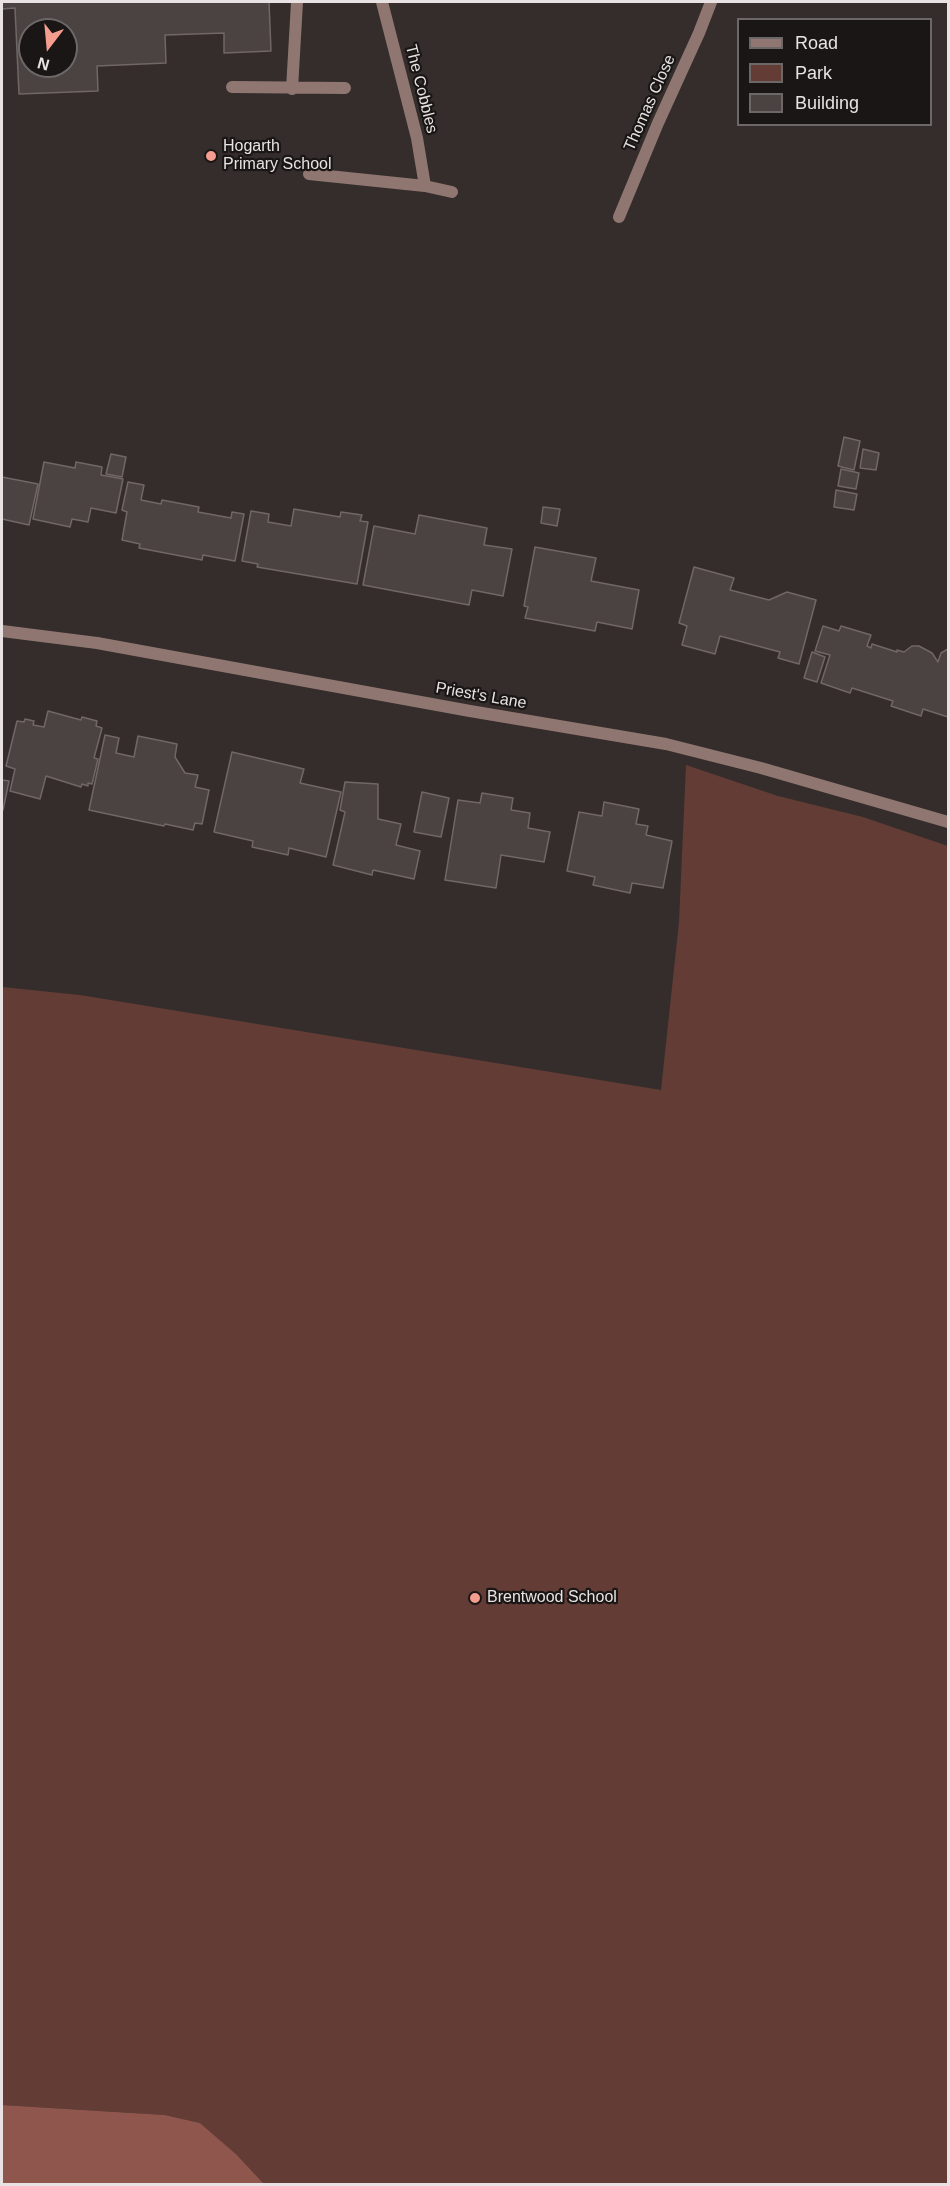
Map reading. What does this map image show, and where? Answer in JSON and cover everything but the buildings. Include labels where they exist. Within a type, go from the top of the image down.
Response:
[{"type":"street","points":[[291,89],[297,2]]},
{"type":"street","name":"The Cobbles","points":[[382,2],[417,138],[425,186]]},
{"type":"street","name":"Thomas Close","points":[[619,217],[711,2]]},
{"type":"street","points":[[232,87],[345,88]]},
{"type":"street","points":[[309,174],[425,186],[452,192]]},
{"type":"street","name":"Priest's Lane","points":[[2,631],[97,643],[682,747],[948,822]]},
{"type":"green space","name":"Brentwood School","points":[[686,765],[778,796],[863,817],[948,846],[948,2184],[264,2184],[237,2155],[200,2123],[165,2115],[2,2105],[2,987],[80,995],[661,1090],[679,922]]},
{"type":"shaded area","points":[[2,2105],[165,2115],[200,2123],[237,2155],[264,2184],[2,2184]]},
{"type":"place","name":"Hogarth Primary School","points":[[211,156]]},
{"type":"place","name":"Brentwood School","points":[[475,1598]]}]
